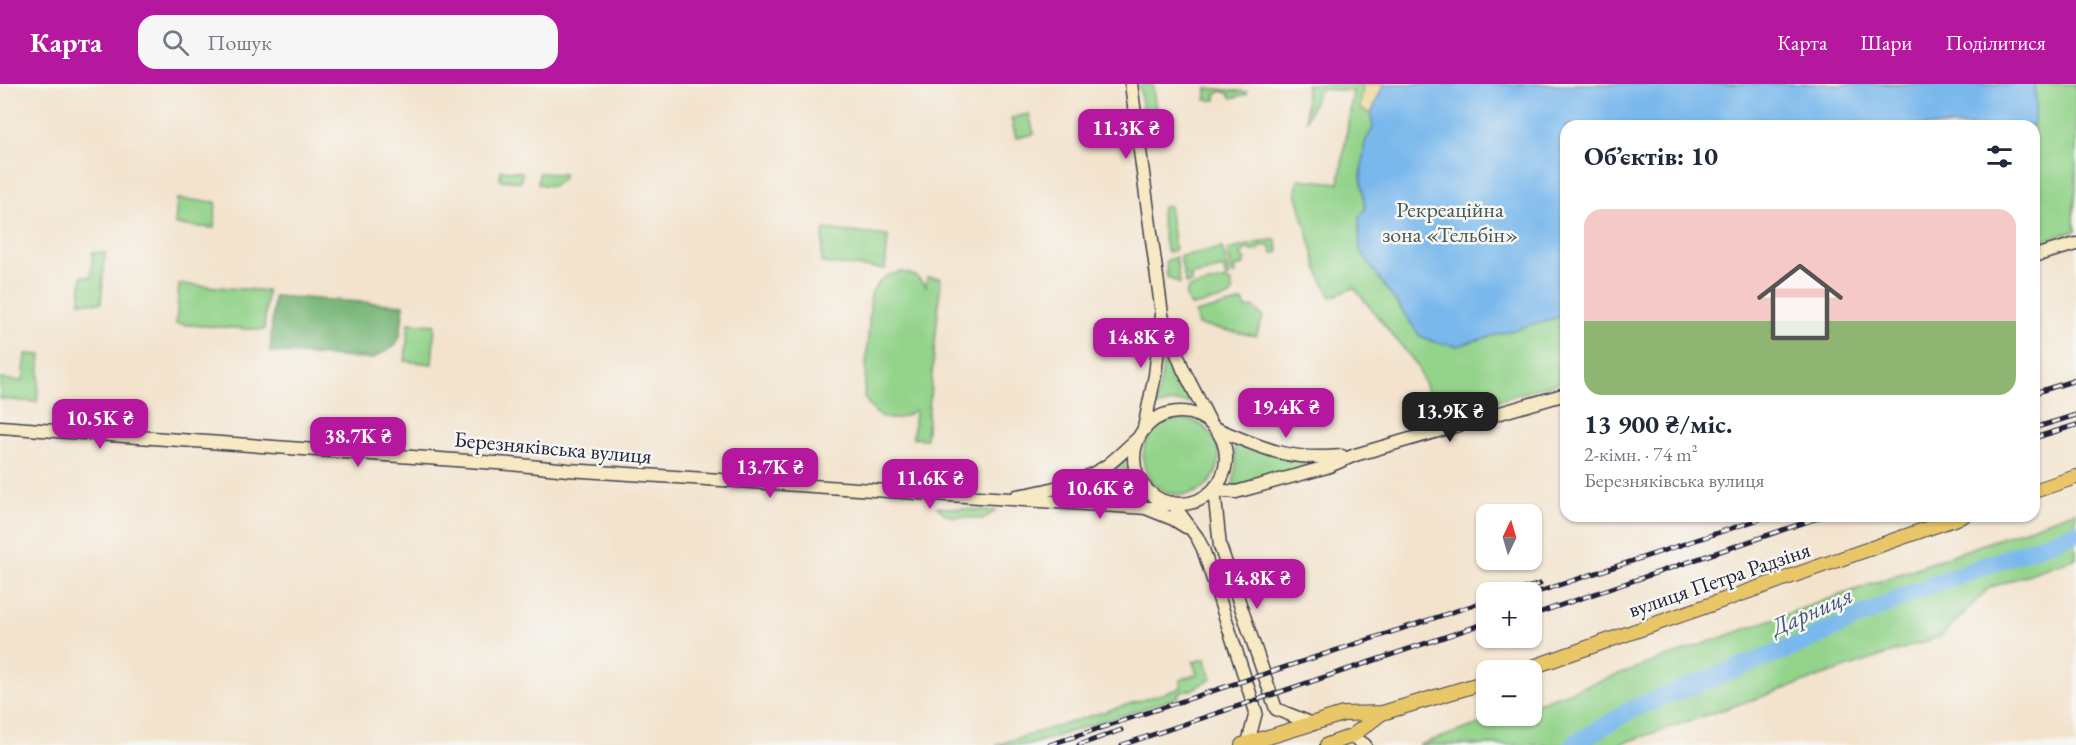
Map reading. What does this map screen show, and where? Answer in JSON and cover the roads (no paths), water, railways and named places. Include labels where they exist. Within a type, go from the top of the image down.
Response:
[{"type":"main road","points":[[2040,489],[2076,477]]},
{"type":"main road","name":"вулиця Петра Радзіня","points":[[1542,664],[1946,522]]},
{"type":"main road","points":[[1245,744],[1343,714],[1382,713],[1476,685]]},
{"type":"main road","points":[[1327,745],[1352,736],[1382,713]]},
{"type":"street","points":[[1131,84],[1162,314],[1183,369],[1224,442],[1227,458],[1224,473],[1214,490],[1195,502],[1172,503],[1152,494],[1138,477],[1134,459],[1155,375],[1162,314]]},
{"type":"street","points":[[2040,254],[2076,244]]},
{"type":"street","points":[[1214,490],[1236,492],[1327,467],[1355,455],[1560,396]]},
{"type":"street","points":[[1141,433],[1160,416],[1175,411],[1191,412],[1254,446],[1276,453],[1318,458],[1355,455]]},
{"type":"street","name":"Березняківська вулиця","points":[[0,427],[995,500],[1147,508],[1172,503]]},
{"type":"street","name":"Березняківська вулиця","points":[[995,500],[1045,490],[1084,477],[1108,465],[1141,433]]},
{"type":"street","points":[[1214,490],[1221,550],[1276,709],[1313,724]]},
{"type":"street","points":[[1218,533],[1224,506],[1236,492]]},
{"type":"street","points":[[1172,503],[1195,534],[1206,556],[1256,712],[1245,744]]},
{"type":"street","points":[[1147,508],[1178,521],[1195,534]]},
{"type":"street","points":[[1352,736],[1365,745]]},
{"type":"water","name":"Рекреаційна зона «Тельбін»","points":[[1384,84],[2035,84],[2036,106],[2034,120],[1560,120],[1560,317],[1457,346],[1434,342],[1420,336],[1360,251],[1359,218],[1365,209],[1361,176],[1365,142],[1373,128],[1371,114]]},
{"type":"waterway","name":"Дарниця","points":[[1573,745],[1634,708],[1793,647],[1921,589],[2076,533]]},
{"type":"railway","points":[[2040,391],[2076,380]]},
{"type":"railway","points":[[2040,426],[2076,415]]},
{"type":"railway","points":[[2040,436],[2076,425]]},
{"type":"railway","points":[[1542,591],[1751,522]]},
{"type":"railway","points":[[1542,612],[1806,522]]},
{"type":"railway","points":[[1049,745],[1476,604]]},
{"type":"railway","points":[[1122,745],[1476,626]]},
{"type":"railway","points":[[1079,745],[1121,730]]}]
